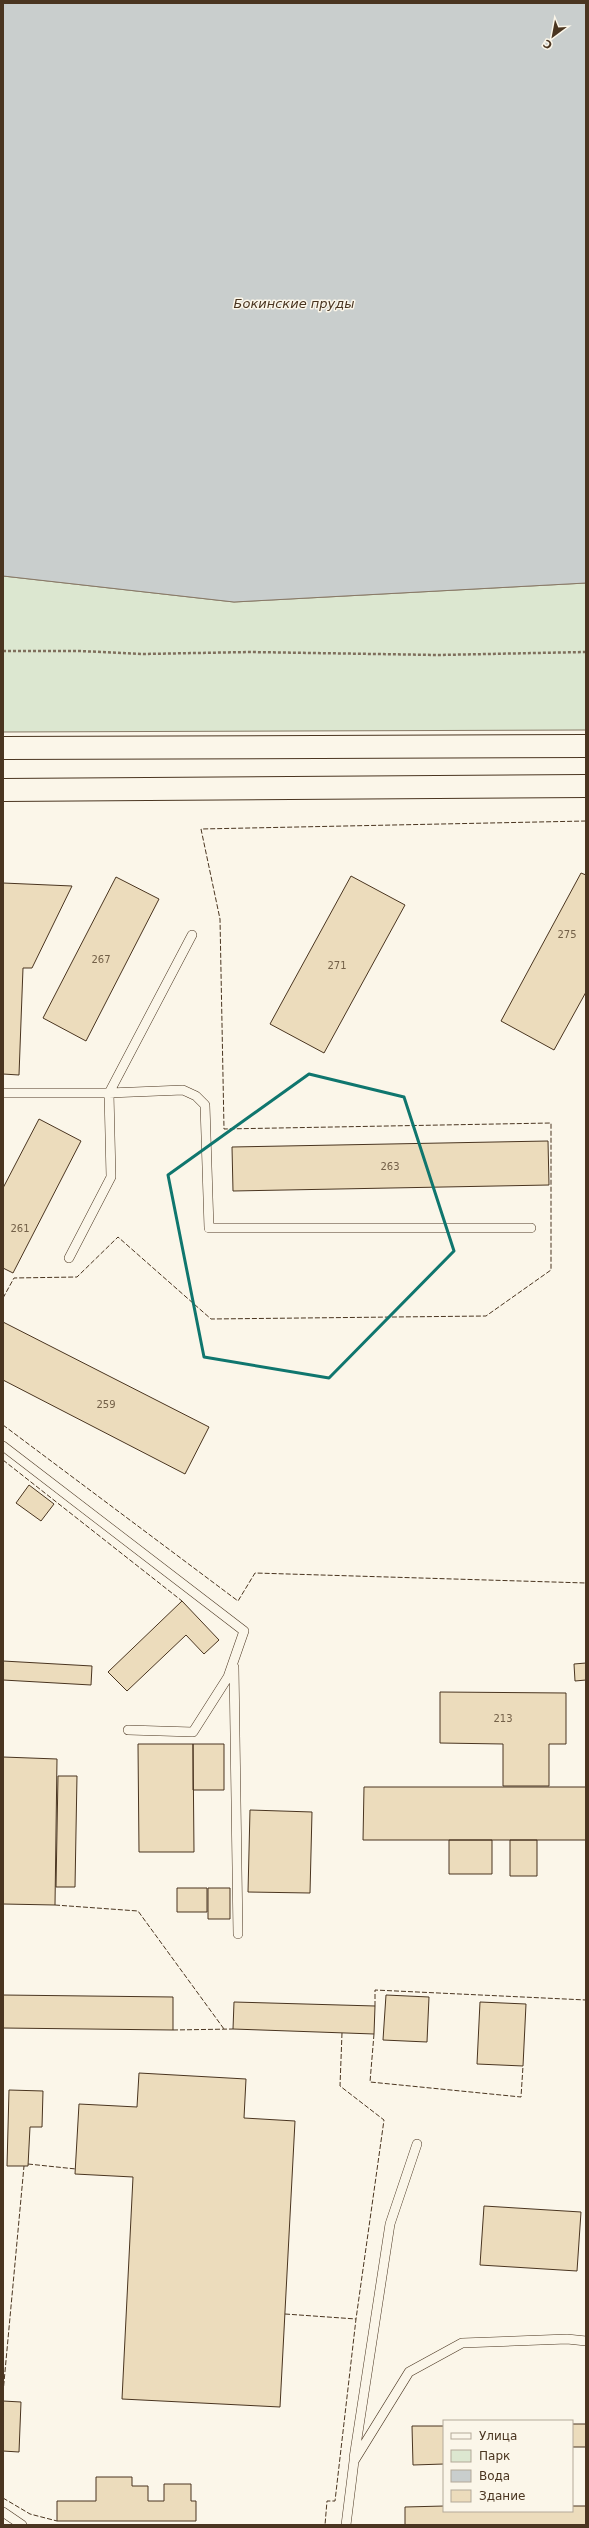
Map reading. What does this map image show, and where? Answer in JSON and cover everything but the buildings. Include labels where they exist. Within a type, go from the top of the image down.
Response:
[{"type":"main road","points":[[3,748],[586,746]]},
{"type":"main road","points":[[3,790],[586,786]]},
{"type":"lane","points":[[69,1258],[111,1176],[109,1092],[192,935]]},
{"type":"lane","points":[[3,1093],[183,1090],[196,1096],[205,1105],[209,1228],[531,1228]]},
{"type":"lane","points":[[3,1446],[244,1631],[228,1677],[193,1732],[128,1730]]},
{"type":"lane","points":[[234,1661],[238,1934]]},
{"type":"lane","points":[[346,2525],[354,2461],[390,2224],[417,2144]]},
{"type":"lane","points":[[354,2461],[409,2372],[462,2343],[567,2339],[586,2342]]},
{"type":"lane","points":[[3,2512],[22,2525]]},
{"type":"path","points":[[3,651],[80,650],[143,654],[250,652],[438,655],[586,652]]},
{"type":"highlighted area","points":[[309,1074],[404,1097],[454,1251],[329,1378],[204,1357],[168,1175]]},
{"type":"green space","points":[[3,576],[234,602],[586,583],[586,730],[3,732]]},
{"type":"water","name":"Бокинские пруды","points":[[3,3],[586,3],[586,583],[234,602],[3,576]]},
{"type":"fence","points":[[3,1298],[14,1278],[77,1277],[118,1237],[211,1319],[486,1316],[551,1270],[551,1123],[224,1129],[220,919],[201,829],[586,821]]},
{"type":"fence","points":[[3,1425],[238,1601],[255,1573],[586,1583]]},
{"type":"fence","points":[[3,1460],[182,1601]]},
{"type":"fence","points":[[55,1905],[138,1911],[224,2029]]},
{"type":"fence","points":[[375,2006],[375,1990],[586,2000]]},
{"type":"fence","points":[[173,2030],[233,2029]]},
{"type":"fence","points":[[342,2033],[340,2086],[384,2120],[356,2319]]},
{"type":"fence","points":[[374,2034],[370,2082],[521,2097],[523,2066]]},
{"type":"fence","points":[[28,2164],[76,2169]]},
{"type":"fence","points":[[3,2393],[24,2166]]},
{"type":"fence","points":[[285,2314],[356,2319],[335,2501],[327,2501],[325,2525]]},
{"type":"fence","points":[[3,2498],[30,2514],[57,2521]]}]
